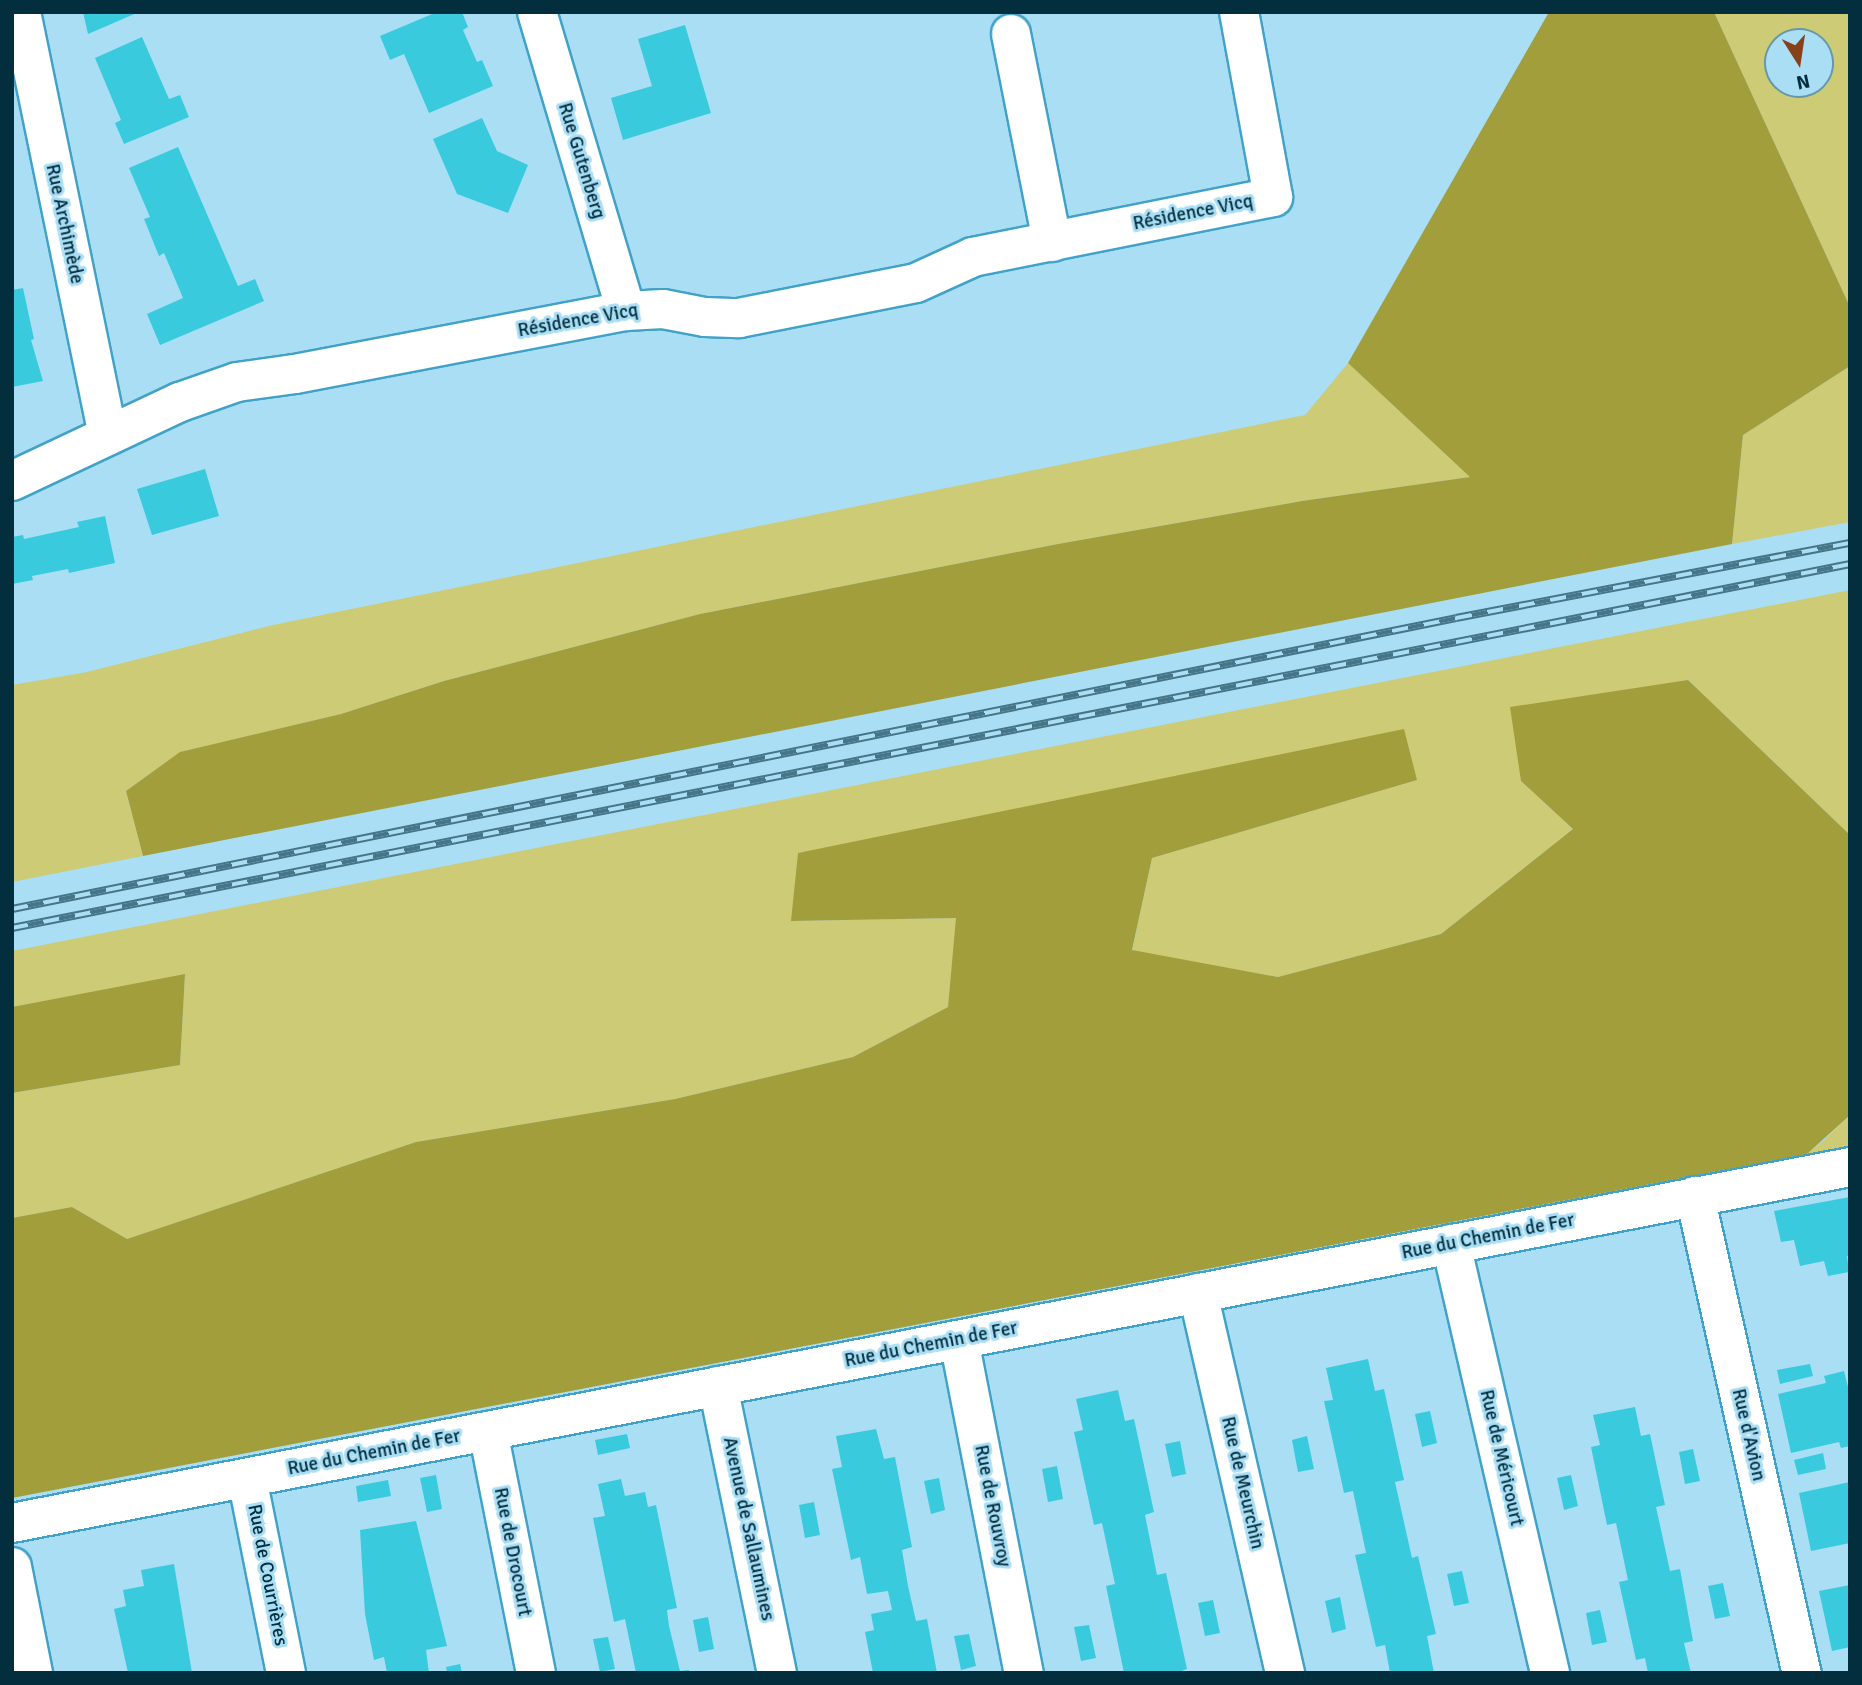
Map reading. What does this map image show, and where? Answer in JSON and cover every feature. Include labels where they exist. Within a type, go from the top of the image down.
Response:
[{"type":"street","name":"Rue Archimède","points":[[20,12],[108,435]]},
{"type":"street","name":"Rue Gutenberg","points":[[537,12],[626,310]]},
{"type":"street","name":"Résidence Vicq","points":[[12,481],[180,402],[237,382],[295,374],[626,310],[663,309],[705,317],[739,318],[916,283],[973,257],[1273,197],[1238,12]]},
{"type":"street","points":[[1011,34],[1052,242]]},
{"type":"street","name":"Rue du Chemin de Fer","points":[[12,1523],[1850,1167]]},
{"type":"street","name":"Rue d'Avion","points":[[1695,1196],[1802,1673]]},
{"type":"street","name":"Rue de Méricourt","points":[[1451,1244],[1550,1673]]},
{"type":"street","name":"Rue de Meurchin","points":[[1198,1293],[1285,1673]]},
{"type":"street","name":"Rue de Rouvroy","points":[[959,1340],[1024,1673]]},
{"type":"street","name":"Avenue de Sallaumines","points":[[718,1386],[777,1673]]},
{"type":"street","name":"Rue de Drocourt","points":[[488,1431],[536,1673]]},
{"type":"street","name":"Rue de Courrières","points":[[247,1478],[286,1673]]},
{"type":"street","points":[[12,1566],[33,1673]]},
{"type":"shaded area","points":[[1549,12],[1714,12],[1850,307],[1850,366],[1743,435],[1732,544],[143,856],[126,791],[180,752],[341,714],[444,681],[700,614],[1058,544],[1302,501],[1470,477],[1348,363]]},
{"type":"shaded area","points":[[1714,12],[1850,12],[1850,307]]},
{"type":"shaded area","points":[[1348,363],[1471,477],[1302,501],[1058,544],[700,614],[444,681],[341,714],[181,752],[126,791],[143,856],[12,882],[12,685],[87,672],[273,625],[1305,415]]},
{"type":"shaded area","points":[[1850,366],[1850,522],[1732,544],[1743,435]]},
{"type":"shaded area","points":[[1850,590],[1850,835],[1688,680],[1521,781],[1573,829],[1441,934],[1278,977],[1132,951],[1152,858],[1417,780],[798,853],[792,921],[957,918],[948,1007],[853,1057],[675,1099],[416,1142],[127,1239],[72,1207],[12,1218],[12,1093],[180,1065],[185,975],[12,1007],[12,951]]},
{"type":"shaded area","points":[[1688,680],[1850,835],[1850,1115],[1807,1154],[12,1498],[12,1218],[72,1207],[127,1239],[416,1142],[675,1099],[853,1057],[948,1007],[956,918],[791,921],[798,853],[1404,729],[1417,780],[1152,858],[1132,950],[1278,977],[1441,934],[1573,829],[1521,781],[1510,707]]},
{"type":"shaded area","points":[[185,974],[180,1065],[12,1093],[12,1007]]},
{"type":"shaded area","points":[[1850,1115],[1850,1146],[1807,1154],[1824,1140]]},
{"type":"building","points":[[83,12],[139,12],[88,34]]},
{"type":"building","points":[[437,12],[462,12],[468,27],[463,30],[477,62],[482,60],[493,86],[429,113],[404,54],[390,60],[380,36]]},
{"type":"building","points":[[685,25],[711,113],[623,140],[611,98],[652,86],[638,39]]},
{"type":"building","points":[[142,37],[169,99],[180,95],[189,117],[124,144],[115,123],[121,120],[95,58]]},
{"type":"building","points":[[482,118],[497,151],[528,165],[508,213],[457,194],[433,139]]},
{"type":"building","points":[[178,147],[238,286],[255,279],[264,301],[160,345],[147,314],[183,298],[164,253],[159,256],[144,219],[150,217],[129,168]]},
{"type":"building","points":[[23,288],[34,339],[31,340],[43,381],[12,387],[12,290]]},
{"type":"building","points":[[205,469],[219,516],[152,535],[137,489]]},
{"type":"building","points":[[105,516],[115,563],[69,573],[68,569],[32,576],[33,580],[12,584],[12,537],[23,535],[24,539],[79,527],[77,522]]},
{"type":"building","points":[[1850,1197],[1850,1256],[1847,1256],[1849,1272],[1828,1276],[1824,1261],[1800,1266],[1794,1240],[1781,1242],[1774,1211]]},
{"type":"building","points":[[1368,1359],[1375,1391],[1384,1389],[1404,1480],[1395,1482],[1412,1558],[1418,1556],[1436,1634],[1427,1636],[1434,1673],[1390,1673],[1385,1645],[1376,1647],[1355,1555],[1366,1553],[1353,1491],[1344,1493],[1324,1401],[1333,1400],[1326,1368]]},
{"type":"building","points":[[1810,1364],[1813,1376],[1780,1384],[1777,1370]]},
{"type":"building","points":[[1844,1371],[1850,1395],[1850,1446],[1841,1448],[1839,1442],[1791,1453],[1778,1394],[1826,1383],[1824,1376]]},
{"type":"building","points":[[1118,1390],[1125,1421],[1134,1419],[1154,1512],[1145,1515],[1157,1575],[1166,1573],[1187,1669],[1176,1673],[1124,1673],[1106,1586],[1115,1584],[1102,1523],[1094,1525],[1074,1432],[1083,1430],[1076,1399]]},
{"type":"building","points":[[1635,1407],[1641,1436],[1650,1434],[1665,1505],[1656,1507],[1670,1571],[1680,1569],[1693,1641],[1684,1643],[1691,1673],[1648,1673],[1645,1658],[1636,1660],[1619,1582],[1628,1580],[1616,1523],[1607,1525],[1591,1447],[1600,1445],[1593,1415]]},
{"type":"building","points":[[1430,1411],[1437,1443],[1422,1447],[1415,1414]]},
{"type":"building","points":[[876,1429],[884,1459],[895,1457],[912,1547],[902,1550],[908,1586],[916,1621],[927,1619],[937,1673],[873,1673],[865,1632],[874,1630],[871,1614],[892,1610],[888,1591],[867,1594],[860,1557],[851,1560],[832,1469],[842,1467],[836,1436]]},
{"type":"building","points":[[627,1434],[630,1448],[598,1455],[595,1440]]},
{"type":"building","points":[[1307,1436],[1314,1469],[1298,1472],[1292,1440]]},
{"type":"building","points":[[1180,1441],[1186,1474],[1172,1477],[1165,1444]]},
{"type":"building","points":[[1693,1449],[1700,1481],[1685,1484],[1679,1452]]},
{"type":"building","points":[[1823,1453],[1826,1469],[1798,1475],[1794,1460]]},
{"type":"building","points":[[1057,1466],[1063,1499],[1048,1502],[1042,1469]]},
{"type":"building","points":[[436,1475],[442,1509],[427,1512],[420,1478]]},
{"type":"building","points":[[1571,1475],[1578,1506],[1564,1510],[1557,1478]]},
{"type":"building","points":[[939,1478],[945,1510],[931,1514],[924,1481]]},
{"type":"building","points":[[621,1479],[625,1496],[645,1492],[648,1507],[656,1505],[677,1608],[667,1610],[669,1626],[680,1671],[689,1670],[690,1673],[636,1673],[625,1619],[614,1622],[593,1518],[605,1516],[598,1484]]},
{"type":"building","points":[[388,1480],[391,1496],[358,1502],[356,1486]]},
{"type":"building","points":[[1850,1482],[1850,1543],[1811,1551],[1799,1493]]},
{"type":"building","points":[[814,1502],[820,1535],[805,1538],[799,1505]]},
{"type":"building","points":[[416,1521],[447,1646],[426,1650],[429,1673],[387,1673],[384,1657],[374,1660],[365,1614],[360,1530]]},
{"type":"building","points":[[174,1564],[192,1673],[128,1673],[114,1609],[126,1606],[123,1590],[144,1586],[141,1570]]},
{"type":"building","points":[[1462,1571],[1469,1603],[1454,1606],[1447,1574]]},
{"type":"building","points":[[1723,1583],[1730,1616],[1715,1619],[1708,1586]]},
{"type":"building","points":[[1850,1585],[1850,1647],[1832,1651],[1819,1591]]},
{"type":"building","points":[[1340,1597],[1346,1629],[1332,1633],[1325,1601]]},
{"type":"building","points":[[1213,1600],[1220,1633],[1205,1636],[1198,1603]]},
{"type":"building","points":[[1600,1610],[1607,1642],[1592,1645],[1586,1613]]},
{"type":"building","points":[[708,1617],[714,1649],[699,1652],[693,1620]]},
{"type":"building","points":[[1089,1625],[1096,1658],[1081,1661],[1074,1627]]},
{"type":"building","points":[[969,1634],[976,1666],[961,1670],[954,1636]]},
{"type":"building","points":[[608,1637],[615,1669],[600,1672],[593,1639]]},
{"type":"building","points":[[460,1664],[462,1673],[447,1673],[446,1667]]},
{"type":"railway","points":[[12,909],[1456,618],[1850,543]]},
{"type":"railway","points":[[12,928],[1850,564]]}]
